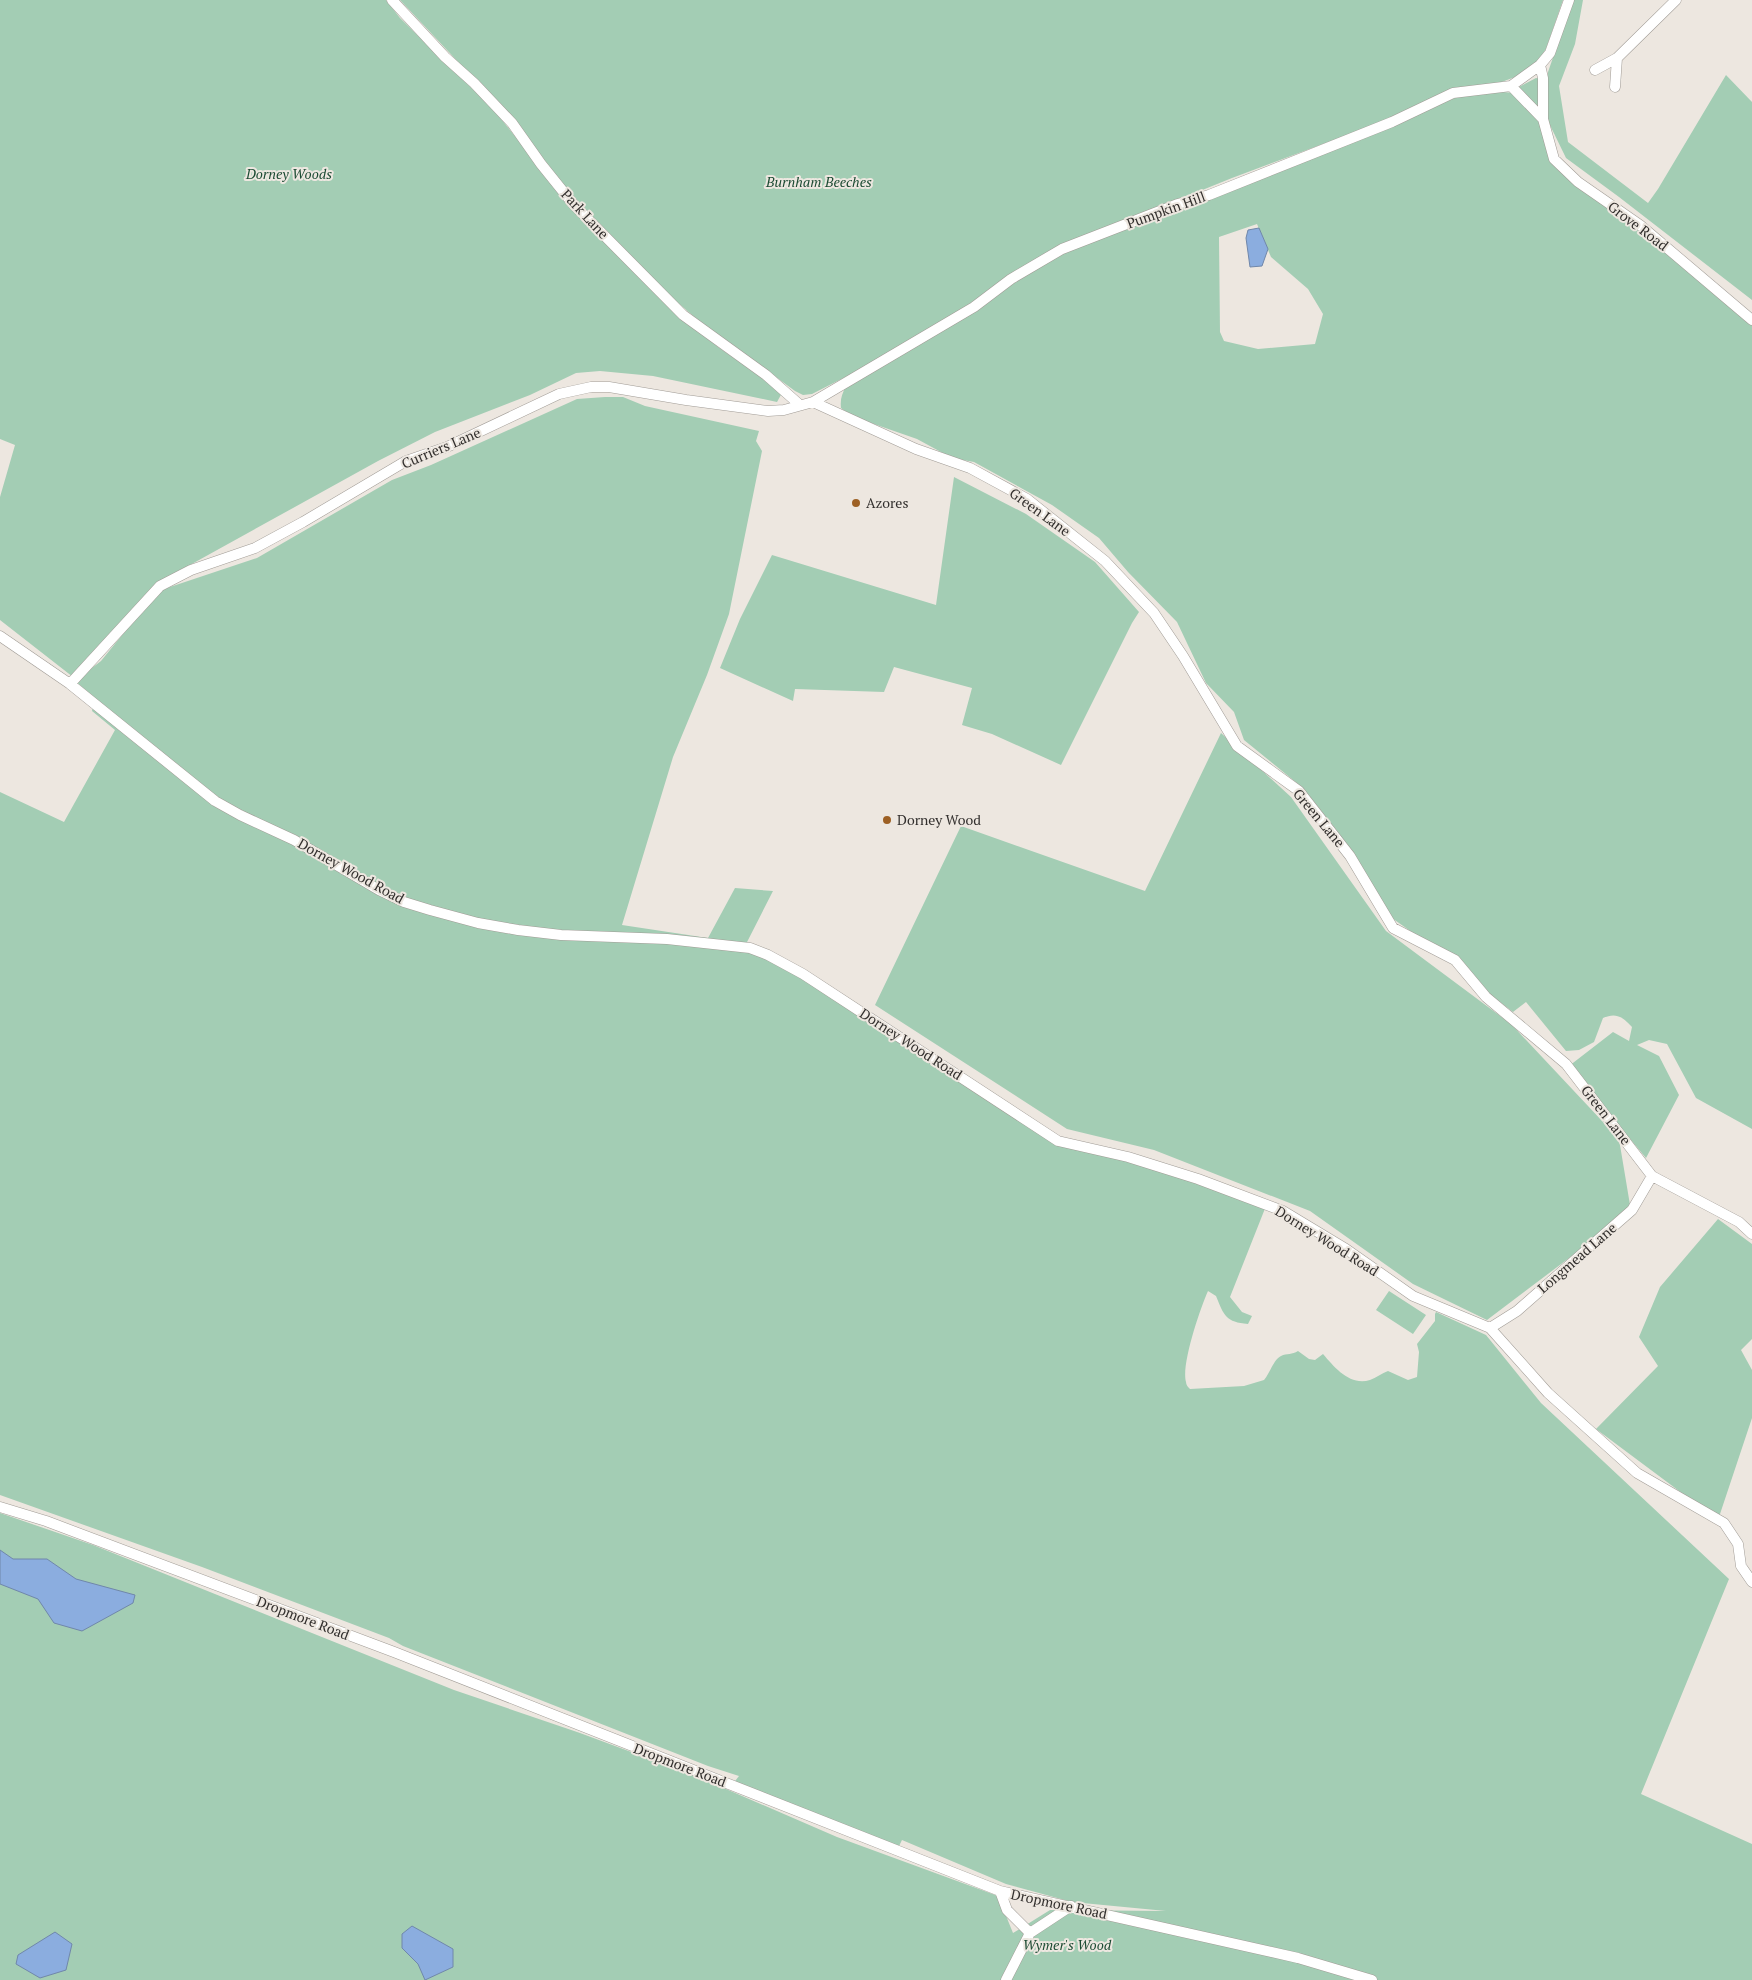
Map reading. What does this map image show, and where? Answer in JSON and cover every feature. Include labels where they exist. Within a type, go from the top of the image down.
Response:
[{"type":"street","name":"Park Lane","points":[[392,0],[445,57],[474,83],[512,124],[574,205],[683,315],[766,375],[800,405]]},
{"type":"street","points":[[1540,65],[1550,53],[1569,0]]},
{"type":"street","points":[[1595,70],[1617,58],[1676,0]]},
{"type":"street","points":[[1615,87],[1617,58]]},
{"type":"street","name":"Pumpkin Hill","points":[[813,402],[974,307],[1011,279],[1062,249],[1178,204],[1209,195],[1392,122],[1454,93],[1511,86],[1540,65]]},
{"type":"street","name":"Grove Road","points":[[1540,65],[1543,78],[1543,119],[1554,159],[1578,182],[1640,225],[1752,320]]},
{"type":"street","name":"Grove Road","points":[[1511,86],[1543,119]]},
{"type":"street","name":"Curriers Lane","points":[[70,684],[160,586],[191,570],[256,548],[406,461],[448,447],[559,394],[591,387],[609,387],[768,411],[784,410],[813,402]]},
{"type":"street","name":"Green Lane","points":[[813,402],[916,449],[970,468],[1027,499],[1105,561],[1154,613],[1183,656],[1237,746],[1299,791],[1350,856],[1393,928],[1455,960],[1486,997],[1566,1064],[1652,1176],[1738,1222],[1752,1234]]},
{"type":"street","name":"Dorney Wood Road","points":[[0,636],[70,684],[216,801],[240,815],[294,840],[404,902],[478,923],[510,929],[561,935],[667,939],[750,948],[768,955],[866,1014],[1058,1141],[1128,1157],[1198,1180],[1283,1212],[1346,1249],[1413,1296],[1490,1328],[1548,1393],[1637,1472],[1724,1523],[1738,1544],[1741,1566],[1752,1582]]},
{"type":"street","name":"Longmead Lane","points":[[1490,1328],[1517,1311],[1632,1210],[1652,1176]]},
{"type":"street","name":"Dropmore Road","points":[[0,1507],[46,1521],[394,1652],[1000,1892],[1071,1906],[1298,1958],[1372,1980]]},
{"type":"street","points":[[1000,1892],[1006,1910],[1030,1933]]},
{"type":"street","points":[[1006,1980],[1030,1933],[1071,1906]]},
{"type":"green space","name":"Dorney Woods","points":[[0,0],[386,0],[400,18],[494,110],[564,197],[667,304],[718,347],[782,393],[777,402],[653,376],[600,371],[576,373],[530,395],[435,432],[378,461],[161,581],[73,677],[0,620],[0,497],[15,445],[0,439]]},
{"type":"green space","name":"Burnham Beeches","points":[[400,0],[1563,0],[1546,49],[1536,64],[1515,77],[1499,83],[1456,89],[1363,129],[1232,178],[1054,250],[1008,276],[942,324],[863,368],[812,394],[803,395],[698,320],[663,290],[613,241],[560,182],[522,130]]},
{"type":"green space","points":[[1573,0],[1583,0],[1575,44],[1559,86],[1568,142],[1648,203],[1726,75],[1752,102],[1752,300],[1566,158],[1547,119],[1548,72]]},
{"type":"green space","points":[[1536,78],[1541,79],[1539,110],[1517,88]]},
{"type":"green space","points":[[1490,91],[1515,93],[1539,119],[1560,171],[1618,207],[1752,317],[1752,1129],[1696,1098],[1667,1044],[1649,1040],[1637,1045],[1659,1056],[1679,1095],[1646,1158],[1569,1066],[1613,1032],[1629,1041],[1632,1027],[1629,1023],[1619,1016],[1612,1015],[1603,1018],[1594,1042],[1579,1050],[1566,1051],[1526,1002],[1513,1012],[1487,992],[1458,956],[1416,935],[1389,916],[1338,832],[1303,788],[1244,740],[1234,712],[1206,683],[1177,622],[1128,572],[1099,538],[1052,505],[974,462],[952,458],[917,439],[851,416],[841,408],[846,386],[1070,249],[1460,96]],"holes":[[[1257,224],[1271,257],[1308,289],[1323,314],[1315,344],[1258,349],[1224,341],[1220,332],[1219,237]]]},
{"type":"green space","name":"Wymer's Wood","points":[[623,397],[645,406],[759,431],[756,441],[762,451],[729,614],[707,675],[673,757],[622,925],[708,938],[735,888],[773,891],[745,946],[803,974],[1058,1141],[1128,1157],[1266,1206],[1230,1297],[1242,1312],[1252,1316],[1248,1324],[1230,1320],[1221,1309],[1216,1296],[1208,1291],[1196,1323],[1186,1363],[1186,1383],[1190,1389],[1244,1386],[1264,1380],[1279,1358],[1298,1351],[1309,1359],[1315,1360],[1323,1354],[1344,1374],[1356,1380],[1370,1380],[1388,1371],[1408,1380],[1417,1377],[1419,1352],[1417,1344],[1435,1321],[1436,1312],[1486,1335],[1541,1403],[1729,1579],[1641,1794],[1752,1844],[1752,1980],[0,1980],[0,1513],[93,1545],[454,1690],[580,1733],[696,1776],[837,1837],[998,1896],[1013,1933],[1050,1910],[1166,1911],[1072,1902],[1006,1884],[902,1840],[899,1846],[732,1785],[739,1776],[708,1766],[403,1646],[389,1638],[202,1567],[0,1495],[0,792],[64,822],[115,730],[92,711],[95,698],[75,681],[101,661],[136,618],[164,589],[257,558],[392,480],[431,465],[577,399]]},
{"type":"green space","points":[[954,477],[1026,514],[1095,562],[1139,612],[1061,765],[992,734],[962,725],[972,688],[894,667],[884,692],[795,689],[793,701],[720,668],[740,619],[772,555],[936,605]]},
{"type":"green space","points":[[1221,733],[1291,797],[1386,931],[1511,1024],[1619,1139],[1630,1205],[1585,1246],[1487,1320],[1413,1284],[1310,1211],[1154,1150],[1067,1129],[875,1005],[961,826],[1145,891]]},
{"type":"green space","points":[[1718,1219],[1752,1244],[1752,1339],[1741,1350],[1752,1370],[1752,1418],[1718,1520],[1596,1429],[1658,1366],[1639,1337],[1660,1287]]},
{"type":"green space","points":[[1389,1291],[1426,1315],[1413,1334],[1376,1310]]},
{"type":"water","points":[[1259,228],[1268,249],[1262,266],[1250,267],[1246,238],[1248,230]]},
{"type":"water","points":[[0,1550],[13,1559],[47,1559],[76,1579],[135,1595],[133,1603],[82,1631],[54,1623],[38,1599],[0,1584]]},
{"type":"water","points":[[412,1926],[453,1949],[453,1967],[425,1980],[418,1964],[402,1948],[402,1934]]},
{"type":"water","points":[[55,1932],[72,1944],[66,1970],[40,1978],[16,1964],[18,1955]]},
{"type":"place","name":"Azores","points":[[856,503]]},
{"type":"place","name":"Dorney Wood","points":[[887,820]]}]
